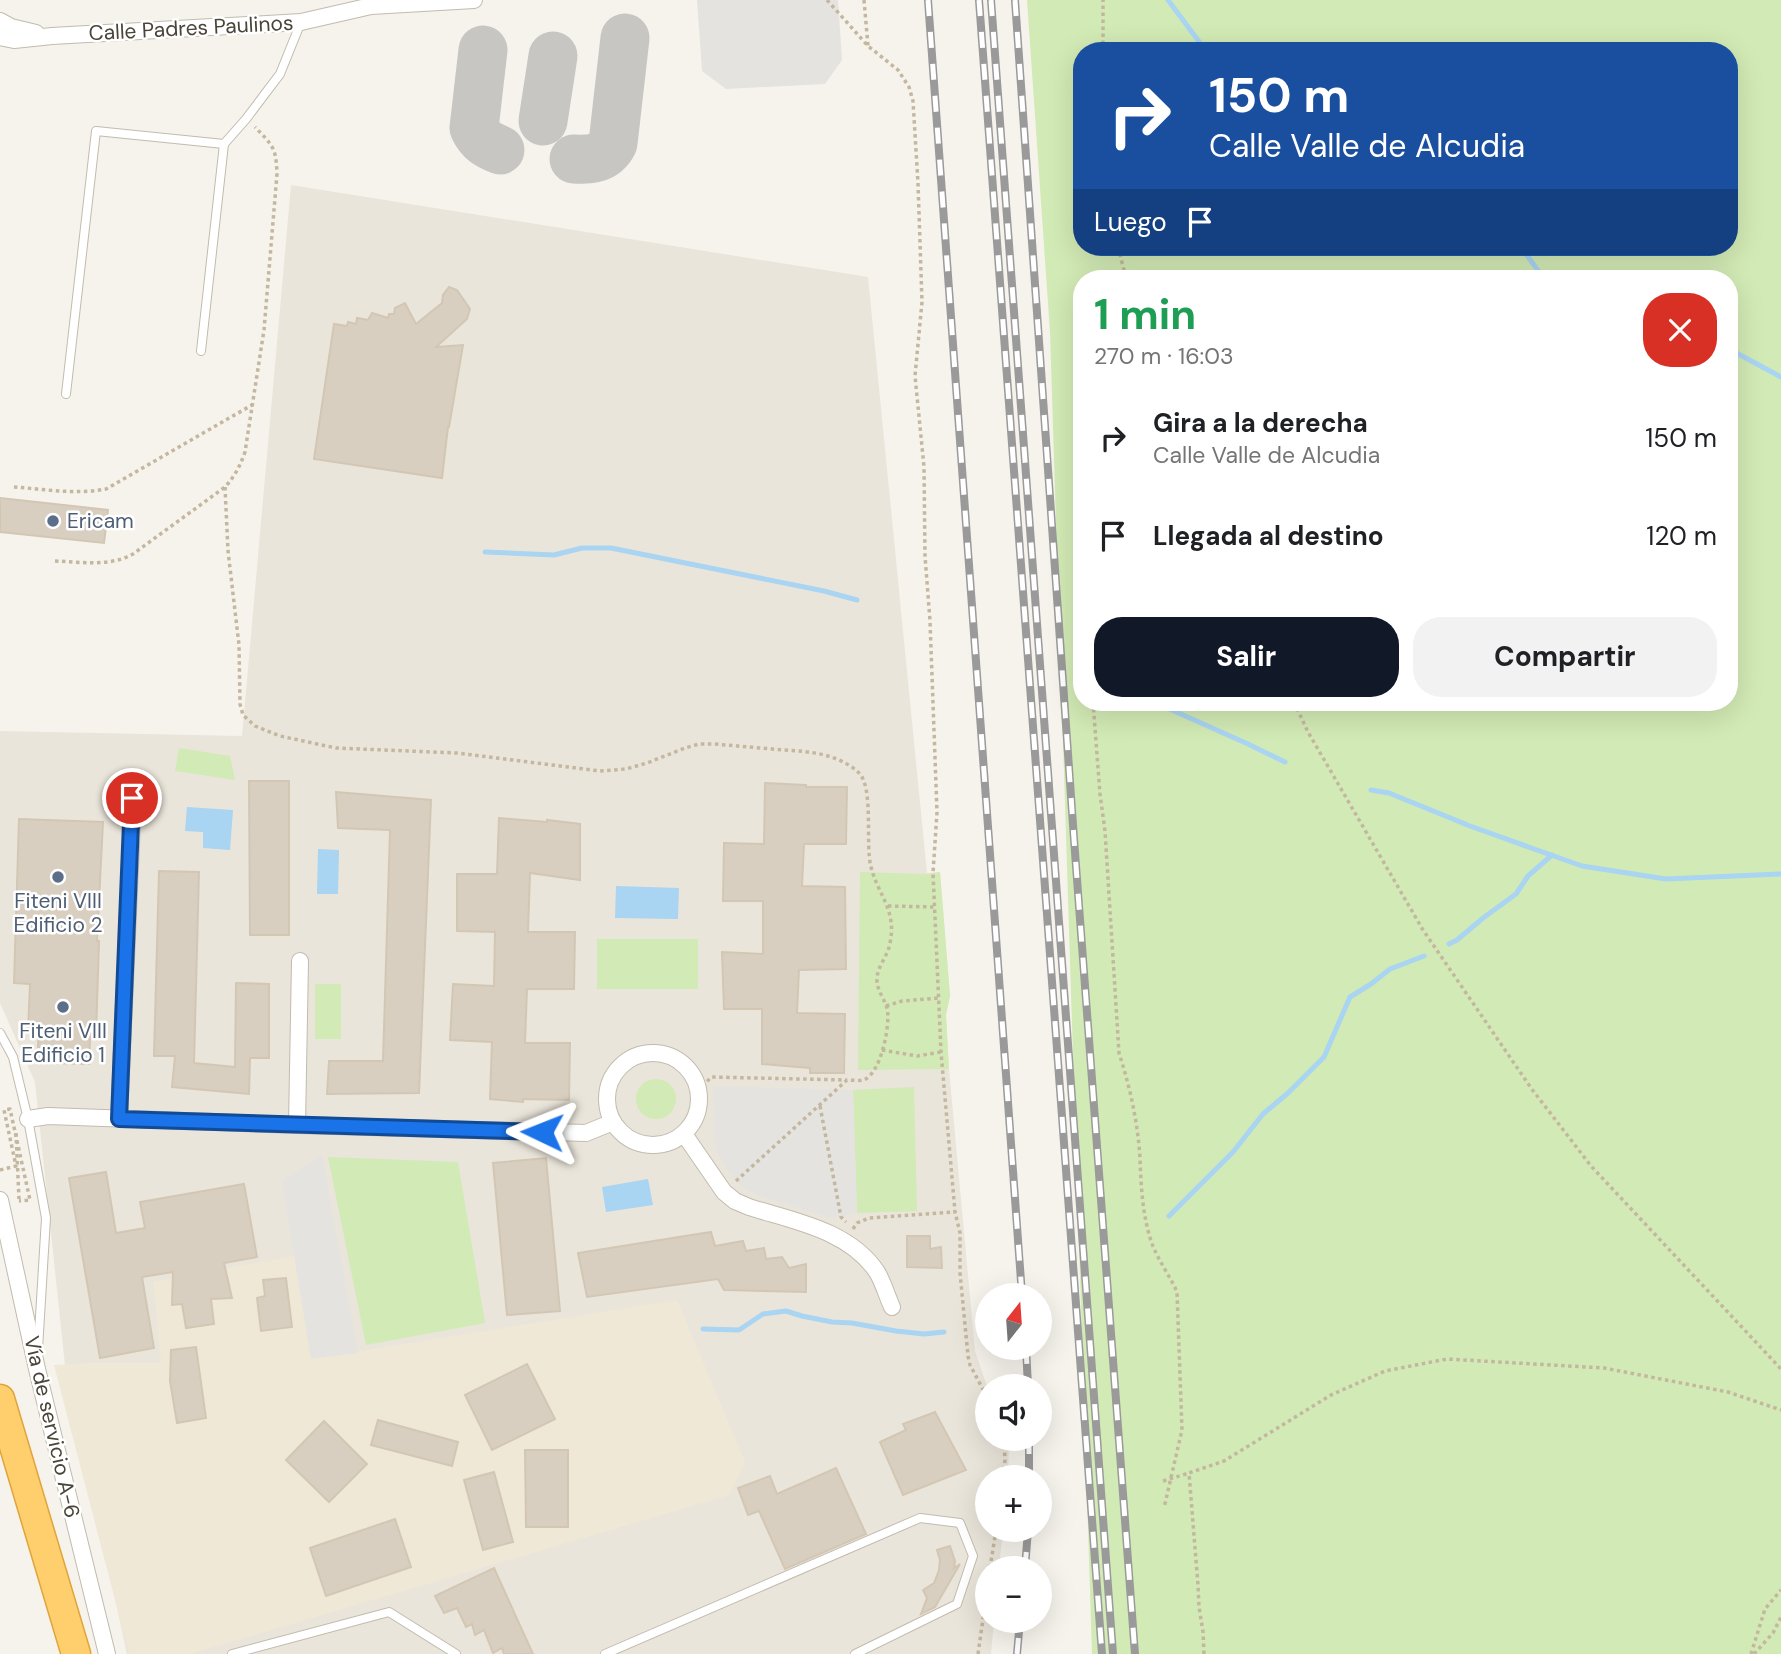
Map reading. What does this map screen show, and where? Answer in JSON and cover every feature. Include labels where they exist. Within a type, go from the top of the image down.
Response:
[{"type":"highway","points":[[0,1400],[57,1654]]},
{"type":"highway","points":[[0,1400],[76,1654]]},
{"type":"street","name":"Calle Padres Paulinos","points":[[5,40],[301,22],[371,6],[474,0]]},
{"type":"street","name":"Calle Padres Paulinos","points":[[0,21],[11,27],[52,36]]},
{"type":"street","points":[[119,1119],[132,798]]},
{"type":"street","points":[[297,1125],[300,961]]},
{"type":"street","points":[[656,1054],[671,1057],[694,1077],[698,1092],[698,1107],[693,1122],[673,1141],[660,1145],[646,1145],[622,1133],[608,1110],[607,1097],[616,1072],[635,1057],[656,1054]]},
{"type":"street","points":[[28,1119],[48,1116],[586,1133],[613,1122]]},
{"type":"street","points":[[684,1133],[723,1192],[736,1201],[835,1235],[850,1236],[876,1272],[892,1307]]},
{"type":"street","name":"Vía de servicio A-6","points":[[0,1200],[37,1369],[107,1654]]},
{"type":"lane","points":[[201,351],[223,144],[280,74],[301,22]]},
{"type":"lane","points":[[66,394],[96,131],[223,144]]},
{"type":"lane","points":[[0,1033],[13,1057],[28,1119],[46,1218],[37,1369]]},
{"type":"lane","points":[[605,1654],[920,1518],[960,1523],[973,1556],[957,1604],[855,1654]]},
{"type":"lane","points":[[232,1654],[389,1612],[456,1654]]},
{"type":"path","points":[[827,0],[868,46],[898,70],[909,87],[913,101],[922,302],[915,376],[924,467],[925,556],[937,812],[933,873],[941,1052],[955,1212],[960,1233],[960,1273],[968,1356],[975,1374]]},
{"type":"path","points":[[864,0],[868,46]]},
{"type":"path","points":[[1103,0],[1103,42]]},
{"type":"path","points":[[55,561],[121,561],[225,486],[234,477],[245,452],[264,330],[277,174],[276,154],[271,144],[246,119]]},
{"type":"path","points":[[14,487],[79,492],[106,489],[252,405]]},
{"type":"path","points":[[225,486],[228,551],[239,645],[240,704],[243,715],[255,726],[280,736],[336,748],[457,753],[600,771],[626,769],[699,744],[714,744],[809,752],[834,757],[861,775],[866,788],[870,867],[888,906],[891,921],[890,947],[879,966],[876,980],[886,1006],[887,1026],[874,1071],[863,1080],[710,1077],[698,1092]]},
{"type":"path","points":[[1094,711],[1106,844],[1119,1053],[1136,1123],[1142,1198],[1149,1235],[1177,1292],[1182,1430],[1164,1507]]},
{"type":"path","points":[[1298,711],[1423,930],[1531,1088],[1591,1166],[1781,1369]]},
{"type":"path","points":[[888,906],[935,906]]},
{"type":"path","points":[[886,1006],[902,1000],[939,998]]},
{"type":"path","points":[[882,1050],[917,1056],[941,1052]]},
{"type":"path","points":[[723,1192],[846,1080]]},
{"type":"path","points":[[820,1106],[841,1217],[850,1236]]},
{"type":"path","points":[[0,1170],[16,1166],[4,1110],[10,1109],[30,1200],[19,1201]]},
{"type":"path","points":[[850,1236],[857,1223],[869,1218],[955,1212]]},
{"type":"path","points":[[1163,1481],[1224,1461],[1331,1395],[1385,1371],[1447,1359],[1604,1368],[1728,1392],[1781,1410]]},
{"type":"path","points":[[1189,1473],[1204,1654]]},
{"type":"path","points":[[1753,1654],[1765,1609],[1781,1590]]},
{"type":"path","points":[[1753,1654],[1773,1633],[1781,1617]]},
{"type":"path","points":[[978,1654],[981,1633]]},
{"type":"shaded area","points":[[697,0],[838,0],[842,60],[825,84],[726,89],[702,71]]},
{"type":"shaded area","points":[[291,185],[868,277],[927,873],[940,872],[950,996],[946,1015],[949,1069],[975,1360],[978,1360],[983,1374],[975,1374],[975,1451],[1009,1451],[1008,1465],[975,1465],[975,1542],[1002,1542],[1000,1556],[975,1556],[975,1633],[993,1633],[991,1654],[127,1654],[66,1375],[35,1082],[0,1003],[0,731],[242,736]]},
{"type":"shaded area","points":[[713,1086],[853,1090],[857,1213],[830,1218],[745,1189],[726,1169],[715,1147]]},
{"type":"shaded area","points":[[322,1155],[358,1353],[311,1359],[282,1180]]},
{"type":"shaded area","points":[[294,1256],[311,1359],[677,1300],[745,1462],[729,1495],[190,1654],[129,1654],[54,1365],[161,1363],[153,1282]]},
{"type":"green space","points":[[1027,0],[1781,0],[1781,1654],[1092,1654],[1050,332]]},
{"type":"green space","points":[[179,748],[230,756],[235,780],[175,771]]},
{"type":"green space","points":[[860,872],[940,872],[950,996],[946,1015],[949,1069],[858,1070]]},
{"type":"green space","points":[[597,939],[698,939],[698,989],[597,989]]},
{"type":"green space","points":[[315,984],[341,984],[341,1039],[315,1039]]},
{"type":"green space","points":[[656,1079],[664,1080],[670,1085],[675,1091],[675,1107],[670,1113],[664,1118],[656,1119],[648,1118],[642,1113],[637,1107],[636,1099],[637,1091],[642,1085],[648,1080]]},
{"type":"green space","points":[[914,1087],[917,1211],[857,1213],[853,1090]]},
{"type":"green space","points":[[328,1157],[458,1162],[485,1323],[366,1345]]},
{"type":"water","points":[[187,807],[233,810],[230,850],[203,848],[203,832],[185,831]]},
{"type":"water","points":[[318,849],[339,850],[338,894],[317,894]]},
{"type":"water","points":[[616,886],[679,888],[678,919],[615,918]]},
{"type":"water","points":[[648,1179],[653,1205],[606,1212],[602,1187]]},
{"type":"building","points":[[449,287],[457,290],[470,309],[467,319],[436,347],[463,345],[442,478],[314,459],[334,324],[356,324],[357,318],[368,320],[372,313],[388,318],[389,314],[394,314],[395,308],[405,303],[416,324],[442,303],[443,295]]},
{"type":"building","name":"Ericam","points":[[0,498],[108,510],[104,543],[0,532]]},
{"type":"building","points":[[249,781],[289,781],[289,935],[250,935]]},
{"type":"building","points":[[765,783],[847,787],[846,844],[804,844],[802,886],[845,887],[846,969],[799,970],[797,1013],[845,1014],[844,1073],[810,1073],[810,1068],[762,1064],[762,1009],[724,1009],[722,952],[763,954],[763,901],[723,901],[724,843],[764,844]]},
{"type":"building","points":[[336,792],[431,800],[419,1093],[327,1094],[329,1061],[383,1061],[390,830],[338,828]]},
{"type":"building","points":[[499,818],[580,824],[580,880],[530,873],[528,932],[575,932],[574,989],[527,989],[525,1043],[570,1043],[569,1100],[523,1099],[523,1102],[490,1099],[492,1042],[450,1040],[453,984],[494,986],[495,932],[457,931],[457,874],[497,874]]},
{"type":"building","points":[[19,819],[103,822],[96,1035],[90,1039],[89,1064],[51,1063],[51,1047],[38,1047],[39,1031],[28,1030],[30,984],[14,983]]},
{"type":"building","points":[[159,871],[199,872],[194,1063],[235,1067],[236,983],[269,984],[269,1058],[250,1058],[249,1094],[172,1087],[175,1056],[154,1056]]},
{"type":"building","points":[[546,1158],[560,1311],[507,1315],[493,1163]]},
{"type":"building","points":[[106,1172],[116,1233],[145,1228],[140,1202],[244,1184],[257,1257],[224,1263],[232,1298],[211,1299],[214,1324],[186,1328],[182,1304],[172,1305],[173,1272],[142,1277],[154,1348],[100,1358],[69,1178]]},
{"type":"building","points":[[711,1232],[715,1246],[743,1241],[746,1251],[764,1248],[766,1259],[782,1257],[789,1268],[806,1264],[806,1292],[724,1290],[718,1279],[587,1297],[578,1253]]},
{"type":"building","points":[[907,1236],[930,1236],[930,1249],[941,1247],[942,1268],[907,1267]]},
{"type":"building","points":[[286,1278],[292,1327],[261,1331],[257,1298],[265,1296],[263,1280]]},
{"type":"building","points":[[196,1347],[206,1418],[177,1423],[170,1381],[171,1350]]},
{"type":"building","points":[[527,1364],[555,1419],[492,1450],[465,1395]]},
{"type":"building","points":[[935,1412],[966,1470],[903,1495],[880,1442],[906,1430],[903,1424]]},
{"type":"building","points":[[378,1420],[458,1442],[452,1466],[371,1445]]},
{"type":"building","points":[[324,1421],[367,1464],[329,1502],[286,1460]]},
{"type":"building","points":[[525,1450],[568,1450],[568,1527],[526,1527]]},
{"type":"building","points":[[836,1468],[866,1534],[785,1569],[759,1511],[748,1515],[738,1488],[770,1476],[777,1494]]},
{"type":"building","points":[[494,1472],[513,1542],[483,1550],[464,1480]]},
{"type":"building","points":[[395,1519],[411,1567],[326,1596],[310,1548]]},
{"type":"building","points":[[950,1546],[955,1561],[954,1568],[960,1564],[935,1607],[921,1614],[927,1598],[923,1590],[934,1583],[939,1570],[937,1550]]},
{"type":"building","points":[[494,1568],[533,1654],[504,1654],[502,1648],[493,1653],[484,1630],[475,1635],[472,1624],[466,1627],[457,1608],[444,1613],[435,1596]]},
{"type":"waterway","points":[[1168,0],[1199,42]]},
{"type":"waterway","points":[[1527,256],[1538,270]]},
{"type":"waterway","points":[[1738,354],[1781,377]]},
{"type":"waterway","points":[[485,552],[554,555],[582,548],[611,548],[857,600]]},
{"type":"waterway","points":[[1174,711],[1285,762]]},
{"type":"waterway","points":[[1371,790],[1389,793],[1470,826],[1582,866],[1666,879],[1781,874]]},
{"type":"waterway","points":[[1449,944],[1516,894],[1528,876],[1552,855]]},
{"type":"waterway","points":[[1169,1216],[1233,1152],[1263,1114],[1324,1057],[1350,997],[1390,969],[1424,956]]},
{"type":"waterway","points":[[703,1329],[739,1330],[763,1314],[786,1311],[832,1322],[896,1331],[924,1334],[944,1332]]},
{"type":"taxiway","points":[[574,159],[596,157],[606,152],[613,143],[625,38]]},
{"type":"taxiway","points":[[483,50],[474,128],[485,142],[500,150]]},
{"type":"taxiway","points":[[543,121],[553,56]]},
{"type":"railway","points":[[928,0],[1021,1283]]},
{"type":"railway","points":[[979,0],[1102,1654]]},
{"type":"railway","points":[[991,0],[1113,1654]]},
{"type":"railway","points":[[1015,0],[1135,1654]]},
{"type":"railway","points":[[1027,1360],[1027,1374]]},
{"type":"railway","points":[[1029,1451],[1029,1465]]},
{"type":"railway","points":[[1026,1556],[1027,1542]]},
{"type":"railway","points":[[1017,1654],[1019,1633]]},
{"type":"place","name":"Ericam","points":[[53,521]]},
{"type":"place","name":"Fiteni VIII Edificio 2","points":[[58,877]]},
{"type":"place","name":"Fiteni VIII Edificio 1","points":[[63,1007]]},
{"type":"route","points":[[132,798],[119,1119],[542,1132]]}]
